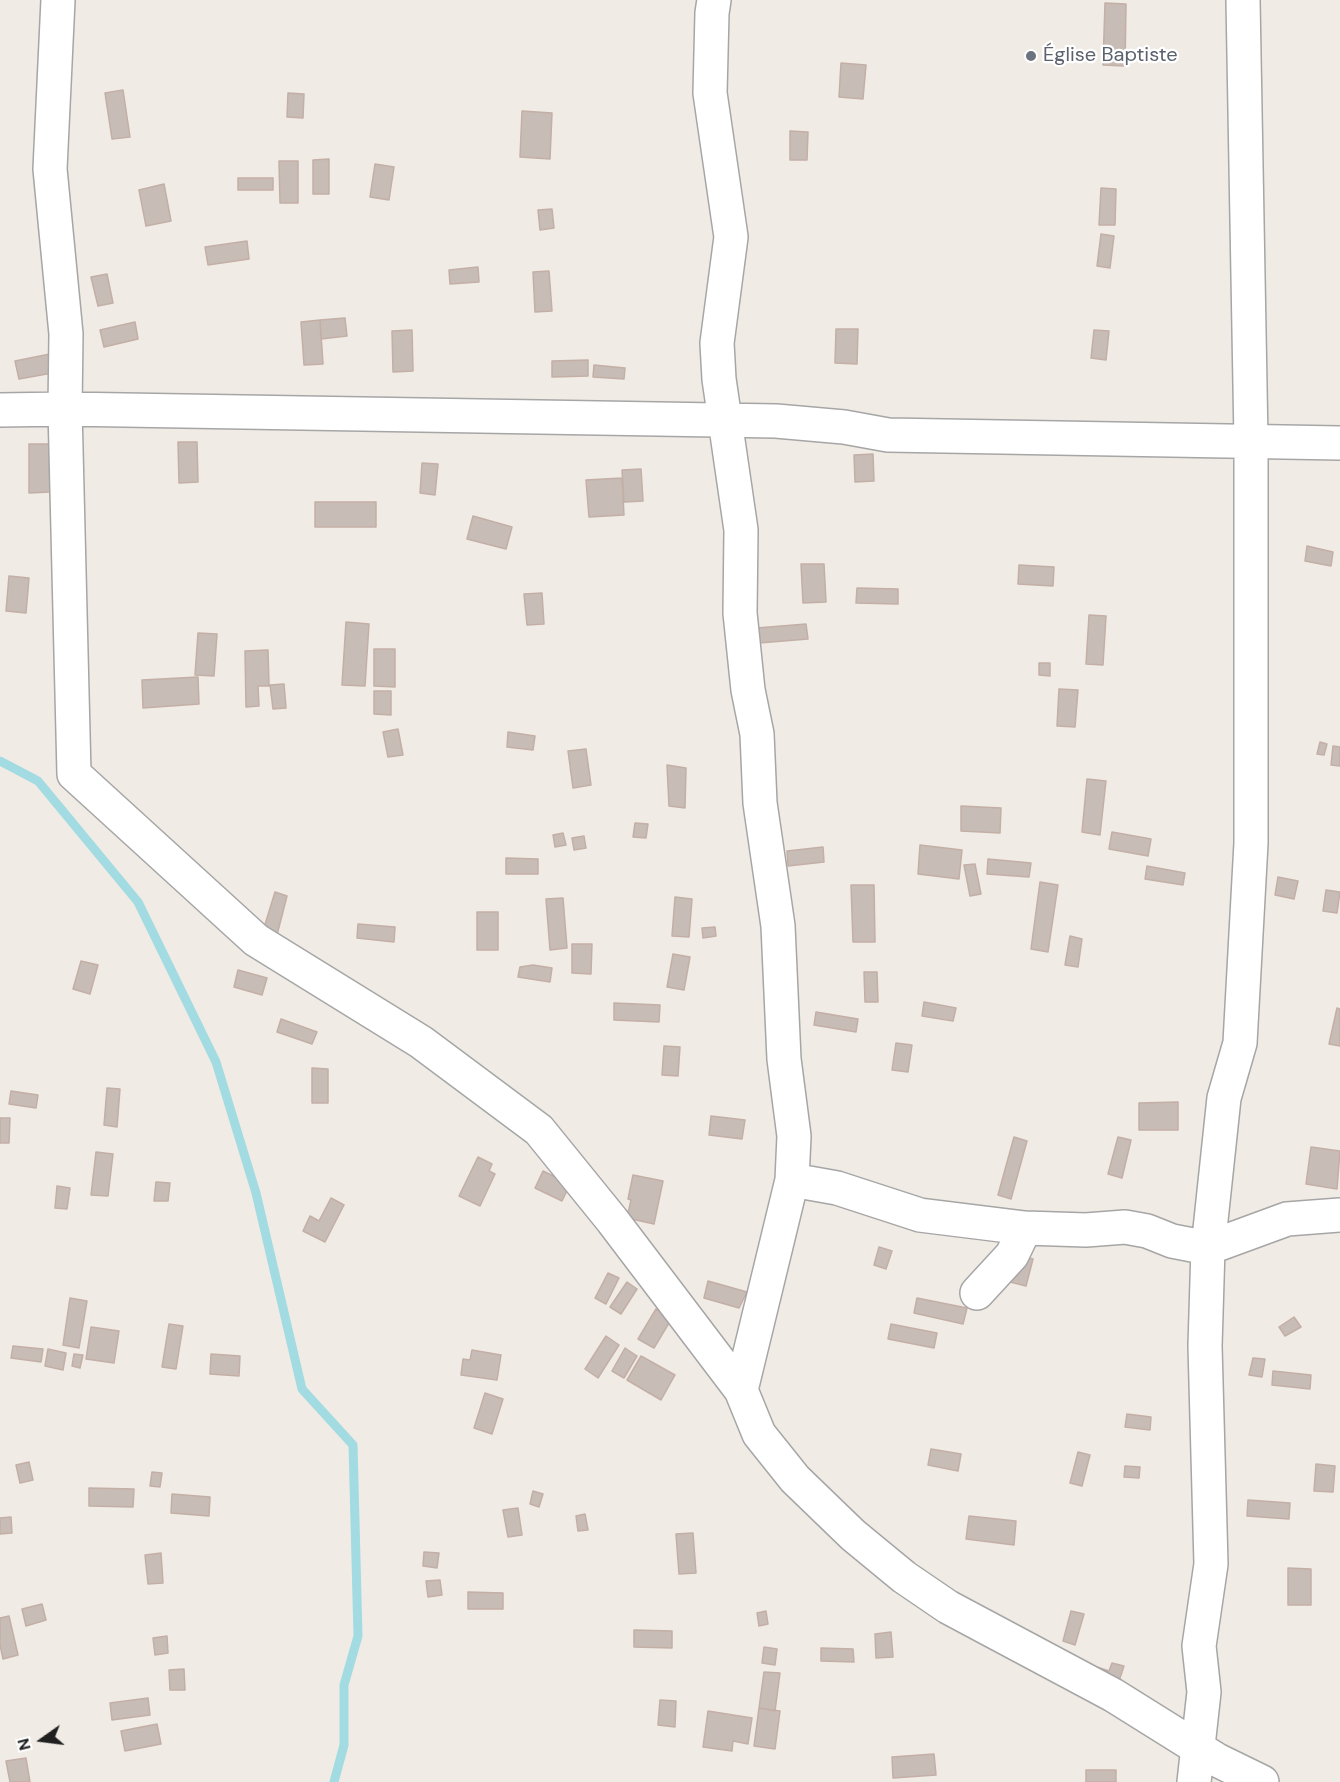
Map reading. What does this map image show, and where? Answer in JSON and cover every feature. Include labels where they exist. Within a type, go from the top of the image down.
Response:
[{"type":"street","points":[[58,0],[50,170],[66,334],[65,409],[74,774],[256,940],[421,1042],[539,1130],[612,1220],[741,1390],[759,1434],[795,1479],[853,1535],[904,1577],[948,1607],[1113,1695],[1198,1749],[1262,1782]]},
{"type":"street","points":[[714,0],[710,93],[731,237],[717,343],[719,379],[741,530],[740,614],[748,690],[757,734],[760,803],[778,926],[784,1059],[794,1136],[792,1180],[741,1390]]},
{"type":"street","points":[[1194,1782],[1204,1692],[1199,1646],[1211,1564],[1205,1346],[1209,1248],[1224,1098],[1240,1043],[1250,863],[1251,441],[1243,0]]},
{"type":"street","points":[[0,410],[65,409],[788,422],[844,427],[888,435],[1340,443]]},
{"type":"street","points":[[792,1180],[837,1188],[920,1215],[1025,1228],[1086,1230],[1125,1227],[1147,1231],[1172,1241],[1209,1248],[1287,1219],[1340,1215]]},
{"type":"street","points":[[977,1293],[1012,1255],[1025,1228]]},
{"type":"building","points":[[1105,3],[1126,4],[1125,66],[1103,65]]},
{"type":"building","points":[[841,63],[866,65],[863,99],[839,97]]},
{"type":"building","points":[[123,90],[130,137],[112,139],[105,93]]},
{"type":"building","points":[[288,93],[304,94],[303,118],[287,117]]},
{"type":"building","points":[[522,111],[552,113],[550,159],[520,157]]},
{"type":"building","points":[[790,131],[808,132],[807,160],[790,160]]},
{"type":"building","points":[[329,159],[329,194],[313,194],[313,160]]},
{"type":"building","points":[[279,161],[298,161],[298,203],[280,203]]},
{"type":"building","points":[[375,164],[394,167],[389,200],[370,197]]},
{"type":"building","points":[[238,178],[273,178],[273,190],[238,190]]},
{"type":"building","points":[[164,184],[171,221],[146,226],[139,190]]},
{"type":"building","points":[[1101,188],[1116,189],[1115,225],[1099,225]]},
{"type":"building","points":[[552,209],[554,228],[540,230],[538,210]]},
{"type":"building","points":[[1101,234],[1114,236],[1110,268],[1097,266]]},
{"type":"building","points":[[247,241],[249,259],[208,265],[205,247]]},
{"type":"building","points":[[478,267],[479,282],[450,284],[449,270]]},
{"type":"building","points":[[549,271],[552,311],[535,312],[533,272]]},
{"type":"building","points":[[107,274],[113,303],[98,306],[91,277]]},
{"type":"building","points":[[345,318],[347,336],[321,339],[320,320]]},
{"type":"building","points":[[320,320],[323,364],[304,365],[301,322]]},
{"type":"building","points":[[135,322],[138,339],[104,347],[100,330]]},
{"type":"building","points":[[836,329],[858,329],[857,364],[835,363]]},
{"type":"building","points":[[412,330],[413,371],[393,372],[392,331]]},
{"type":"building","points":[[1094,330],[1109,331],[1106,360],[1091,358]]},
{"type":"building","points":[[55,353],[58,372],[19,379],[15,361]]},
{"type":"building","points":[[588,360],[588,376],[552,377],[552,361]]},
{"type":"building","points":[[594,365],[625,368],[624,379],[593,377]]},
{"type":"building","points":[[178,442],[197,442],[198,482],[179,483]]},
{"type":"building","points":[[29,444],[49,444],[50,492],[29,493]]},
{"type":"building","points":[[873,454],[874,481],[855,482],[854,455]]},
{"type":"building","points":[[422,463],[438,464],[435,495],[420,493]]},
{"type":"building","points":[[641,469],[643,501],[624,502],[622,470]]},
{"type":"building","points":[[622,478],[624,515],[589,517],[586,480]]},
{"type":"building","points":[[315,502],[376,502],[376,527],[315,527]]},
{"type":"building","points":[[473,516],[512,527],[506,549],[467,539]]},
{"type":"building","points":[[1307,546],[1333,552],[1331,566],[1305,561]]},
{"type":"building","points":[[801,564],[824,564],[826,602],[803,603]]},
{"type":"building","points":[[1019,565],[1054,567],[1053,586],[1018,584]]},
{"type":"building","points":[[9,576],[29,578],[26,613],[6,611]]},
{"type":"building","points":[[857,588],[898,589],[898,604],[856,603]]},
{"type":"building","points":[[542,593],[544,624],[527,625],[524,594]]},
{"type":"building","points":[[1089,615],[1106,616],[1103,665],[1086,664]]},
{"type":"building","points":[[346,622],[369,624],[365,686],[342,685]]},
{"type":"building","points":[[806,624],[808,639],[759,643],[757,628]]},
{"type":"building","points":[[198,633],[217,634],[214,676],[195,675]]},
{"type":"building","points":[[374,649],[395,649],[395,687],[374,686]]},
{"type":"building","points":[[268,650],[269,686],[258,686],[259,706],[246,707],[245,651]]},
{"type":"building","points":[[1039,663],[1050,663],[1050,676],[1039,675]]},
{"type":"building","points":[[198,677],[199,704],[143,708],[142,680]]},
{"type":"building","points":[[284,684],[286,708],[273,709],[270,685]]},
{"type":"building","points":[[1059,689],[1078,690],[1075,727],[1057,726]]},
{"type":"building","points":[[374,691],[391,691],[391,715],[374,714]]},
{"type":"building","points":[[398,729],[403,755],[388,757],[383,732]]},
{"type":"building","points":[[508,732],[535,736],[533,750],[507,747]]},
{"type":"building","points":[[1320,742],[1327,744],[1324,755],[1317,754]]},
{"type":"building","points":[[1333,746],[1340,747],[1340,766],[1331,765]]},
{"type":"building","points":[[586,749],[591,785],[573,788],[568,751]]},
{"type":"building","points":[[667,765],[686,768],[685,808],[669,806]]},
{"type":"building","points":[[1087,779],[1106,781],[1100,835],[1082,832]]},
{"type":"building","points":[[961,806],[1001,808],[1000,833],[961,831]]},
{"type":"building","points":[[635,823],[648,824],[646,838],[633,837]]},
{"type":"building","points":[[1112,832],[1151,839],[1148,856],[1109,849]]},
{"type":"building","points":[[563,833],[566,845],[555,847],[553,835]]},
{"type":"building","points":[[584,836],[586,848],[574,850],[572,838]]},
{"type":"building","points":[[920,845],[962,850],[959,879],[918,874]]},
{"type":"building","points":[[823,847],[824,862],[788,866],[787,851]]},
{"type":"building","points":[[506,858],[538,859],[538,874],[506,874]]},
{"type":"building","points":[[988,859],[1031,863],[1029,877],[987,874]]},
{"type":"building","points":[[975,864],[981,894],[970,896],[964,865]]},
{"type":"building","points":[[1147,866],[1185,873],[1183,885],[1145,879]]},
{"type":"building","points":[[1278,877],[1298,881],[1294,899],[1275,895]]},
{"type":"building","points":[[1040,882],[1058,885],[1048,952],[1031,949]]},
{"type":"building","points":[[851,885],[874,885],[875,942],[853,942]]},
{"type":"building","points":[[1326,890],[1340,892],[1337,913],[1323,911]]},
{"type":"building","points":[[275,892],[287,896],[277,935],[263,931]]},
{"type":"building","points":[[675,897],[692,899],[689,937],[672,936]]},
{"type":"building","points":[[563,898],[567,948],[550,950],[546,899]]},
{"type":"building","points":[[477,912],[498,912],[498,950],[477,950]]},
{"type":"building","points":[[358,924],[395,927],[394,942],[357,938]]},
{"type":"building","points":[[715,927],[716,936],[703,938],[702,928]]},
{"type":"building","points":[[1070,936],[1082,939],[1078,967],[1065,965]]},
{"type":"building","points":[[572,944],[592,944],[591,974],[572,973]]},
{"type":"building","points":[[673,954],[690,957],[684,990],[667,987]]},
{"type":"building","points":[[81,961],[98,965],[90,994],[73,989]]},
{"type":"building","points":[[533,965],[552,968],[550,982],[518,977],[520,967]]},
{"type":"building","points":[[238,970],[267,978],[262,995],[234,987]]},
{"type":"building","points":[[864,972],[877,972],[878,1002],[865,1002]]},
{"type":"building","points":[[924,1002],[956,1008],[953,1021],[922,1016]]},
{"type":"building","points":[[614,1003],[660,1005],[659,1022],[614,1020]]},
{"type":"building","points":[[1337,1008],[1340,1009],[1340,1046],[1329,1044]]},
{"type":"building","points":[[816,1012],[858,1019],[856,1032],[814,1025]]},
{"type":"building","points":[[281,1019],[317,1032],[312,1044],[277,1032]]},
{"type":"building","points":[[896,1043],[912,1045],[908,1072],[892,1070]]},
{"type":"building","points":[[664,1046],[680,1047],[678,1076],[662,1075]]},
{"type":"building","points":[[312,1068],[328,1069],[328,1103],[312,1103]]},
{"type":"building","points":[[107,1088],[120,1089],[117,1127],[104,1125]]},
{"type":"building","points":[[11,1091],[38,1095],[36,1108],[9,1104]]},
{"type":"building","points":[[1178,1102],[1178,1130],[1139,1130],[1139,1103]]},
{"type":"building","points":[[711,1116],[745,1120],[742,1139],[709,1135]]},
{"type":"building","points":[[0,1118],[10,1118],[9,1143],[0,1143]]},
{"type":"building","points":[[1014,1137],[1027,1141],[1011,1199],[998,1195]]},
{"type":"building","points":[[1118,1137],[1131,1140],[1122,1178],[1108,1174]]},
{"type":"building","points":[[1311,1147],[1340,1151],[1337,1189],[1306,1184]]},
{"type":"building","points":[[96,1152],[113,1154],[108,1196],[91,1195]]},
{"type":"building","points":[[478,1157],[492,1164],[489,1171],[495,1174],[480,1206],[459,1196]]},
{"type":"building","points":[[543,1171],[570,1184],[562,1201],[535,1188]]},
{"type":"building","points":[[633,1175],[663,1181],[654,1224],[627,1218]]},
{"type":"building","points":[[156,1182],[170,1183],[168,1201],[154,1201]]},
{"type":"building","points":[[57,1186],[70,1188],[67,1209],[55,1208]]},
{"type":"building","points":[[331,1198],[344,1205],[325,1242],[303,1231],[310,1216],[319,1221]]},
{"type":"building","points":[[879,1247],[892,1251],[886,1269],[874,1265]]},
{"type":"building","points":[[1018,1255],[1033,1259],[1026,1286],[1010,1282]]},
{"type":"building","points":[[608,1273],[619,1278],[606,1304],[595,1298]]},
{"type":"building","points":[[708,1281],[747,1292],[739,1308],[704,1298]]},
{"type":"building","points":[[627,1282],[637,1289],[621,1314],[610,1307]]},
{"type":"building","points":[[70,1298],[87,1301],[79,1348],[63,1345]]},
{"type":"building","points":[[917,1298],[967,1308],[963,1324],[914,1313]]},
{"type":"building","points":[[656,1309],[672,1318],[654,1348],[638,1339]]},
{"type":"building","points":[[1294,1317],[1301,1327],[1285,1336],[1279,1327]]},
{"type":"building","points":[[169,1324],[183,1326],[176,1369],[162,1367]]},
{"type":"building","points":[[891,1324],[937,1333],[934,1348],[888,1339]]},
{"type":"building","points":[[91,1327],[119,1331],[114,1363],[86,1359]]},
{"type":"building","points":[[606,1336],[619,1345],[598,1378],[585,1369]]},
{"type":"building","points":[[13,1346],[43,1349],[41,1362],[11,1358]]},
{"type":"building","points":[[625,1348],[637,1356],[624,1378],[612,1371]]},
{"type":"building","points":[[48,1349],[66,1353],[63,1370],[45,1366]]},
{"type":"building","points":[[472,1350],[501,1355],[497,1380],[461,1375],[463,1359],[470,1360]]},
{"type":"building","points":[[74,1354],[83,1355],[80,1368],[72,1366]]},
{"type":"building","points":[[211,1354],[240,1356],[239,1376],[210,1374]]},
{"type":"building","points":[[641,1356],[675,1375],[661,1400],[627,1380]]},
{"type":"building","points":[[1253,1358],[1265,1359],[1262,1377],[1249,1375]]},
{"type":"building","points":[[1273,1371],[1311,1375],[1310,1389],[1272,1385]]},
{"type":"building","points":[[485,1393],[503,1399],[492,1434],[474,1428]]},
{"type":"building","points":[[1127,1414],[1151,1417],[1150,1430],[1125,1427]]},
{"type":"building","points":[[931,1449],[961,1454],[958,1471],[928,1465]]},
{"type":"building","points":[[1078,1452],[1090,1455],[1082,1486],[1070,1483]]},
{"type":"building","points":[[29,1462],[33,1480],[20,1483],[16,1465]]},
{"type":"building","points":[[1316,1464],[1335,1466],[1333,1492],[1314,1491]]},
{"type":"building","points":[[1125,1466],[1140,1467],[1139,1478],[1124,1477]]},
{"type":"building","points":[[152,1472],[162,1473],[160,1487],[150,1486]]},
{"type":"building","points":[[89,1488],[134,1489],[133,1507],[89,1506]]},
{"type":"building","points":[[533,1491],[543,1494],[539,1507],[530,1504]]},
{"type":"building","points":[[172,1494],[210,1497],[209,1516],[171,1513]]},
{"type":"building","points":[[1248,1500],[1290,1503],[1289,1519],[1247,1516]]},
{"type":"building","points":[[518,1508],[522,1535],[508,1537],[503,1510]]},
{"type":"building","points":[[585,1514],[588,1530],[578,1531],[576,1516]]},
{"type":"building","points":[[969,1516],[1016,1521],[1014,1545],[966,1539]]},
{"type":"building","points":[[11,1517],[12,1533],[0,1534],[0,1518]]},
{"type":"building","points":[[693,1533],[696,1573],[679,1574],[676,1534]]},
{"type":"building","points":[[424,1552],[439,1553],[437,1568],[423,1566]]},
{"type":"building","points":[[161,1553],[163,1583],[148,1584],[145,1555]]},
{"type":"building","points":[[1288,1568],[1311,1569],[1311,1605],[1288,1605]]},
{"type":"building","points":[[440,1580],[442,1595],[428,1597],[426,1581]]},
{"type":"building","points":[[468,1592],[503,1593],[503,1609],[468,1609]]},
{"type":"building","points":[[42,1604],[46,1620],[26,1626],[22,1609]]},
{"type":"building","points":[[766,1611],[768,1624],[759,1626],[757,1613]]},
{"type":"building","points":[[1071,1611],[1084,1614],[1075,1645],[1063,1641]]},
{"type":"building","points":[[9,1616],[18,1655],[3,1659],[0,1645],[0,1618]]},
{"type":"building","points":[[634,1630],[672,1631],[672,1648],[634,1647]]},
{"type":"building","points":[[891,1632],[893,1657],[876,1658],[875,1634]]},
{"type":"building","points":[[167,1636],[168,1653],[155,1655],[153,1638]]},
{"type":"building","points":[[764,1647],[777,1649],[775,1665],[762,1663]]},
{"type":"building","points":[[821,1648],[853,1649],[854,1662],[821,1661]]},
{"type":"building","points":[[1112,1663],[1124,1666],[1118,1684],[1094,1676],[1097,1667],[1109,1671]]},
{"type":"building","points":[[184,1669],[185,1690],[170,1690],[169,1670]]},
{"type":"building","points":[[764,1672],[780,1673],[775,1711],[759,1708]]},
{"type":"building","points":[[148,1698],[150,1715],[112,1720],[110,1703]]},
{"type":"building","points":[[660,1700],[676,1701],[675,1727],[658,1725]]},
{"type":"building","points":[[759,1708],[780,1711],[775,1749],[754,1746]]},
{"type":"building","points":[[708,1711],[752,1718],[748,1744],[733,1741],[732,1751],[703,1747]]},
{"type":"building","points":[[157,1724],[161,1744],[125,1751],[121,1731]]},
{"type":"building","points":[[934,1754],[936,1775],[893,1778],[892,1757]]},
{"type":"building","points":[[26,1758],[30,1782],[10,1782],[6,1761]]},
{"type":"building","points":[[1086,1770],[1116,1770],[1116,1782],[1086,1782]]},
{"type":"waterway","points":[[0,761],[38,781],[138,902],[216,1062],[256,1193],[302,1389],[353,1445],[358,1636],[344,1685],[344,1745],[334,1782]]},
{"type":"place","name":"Église Baptiste","points":[[1031,56]]}]
